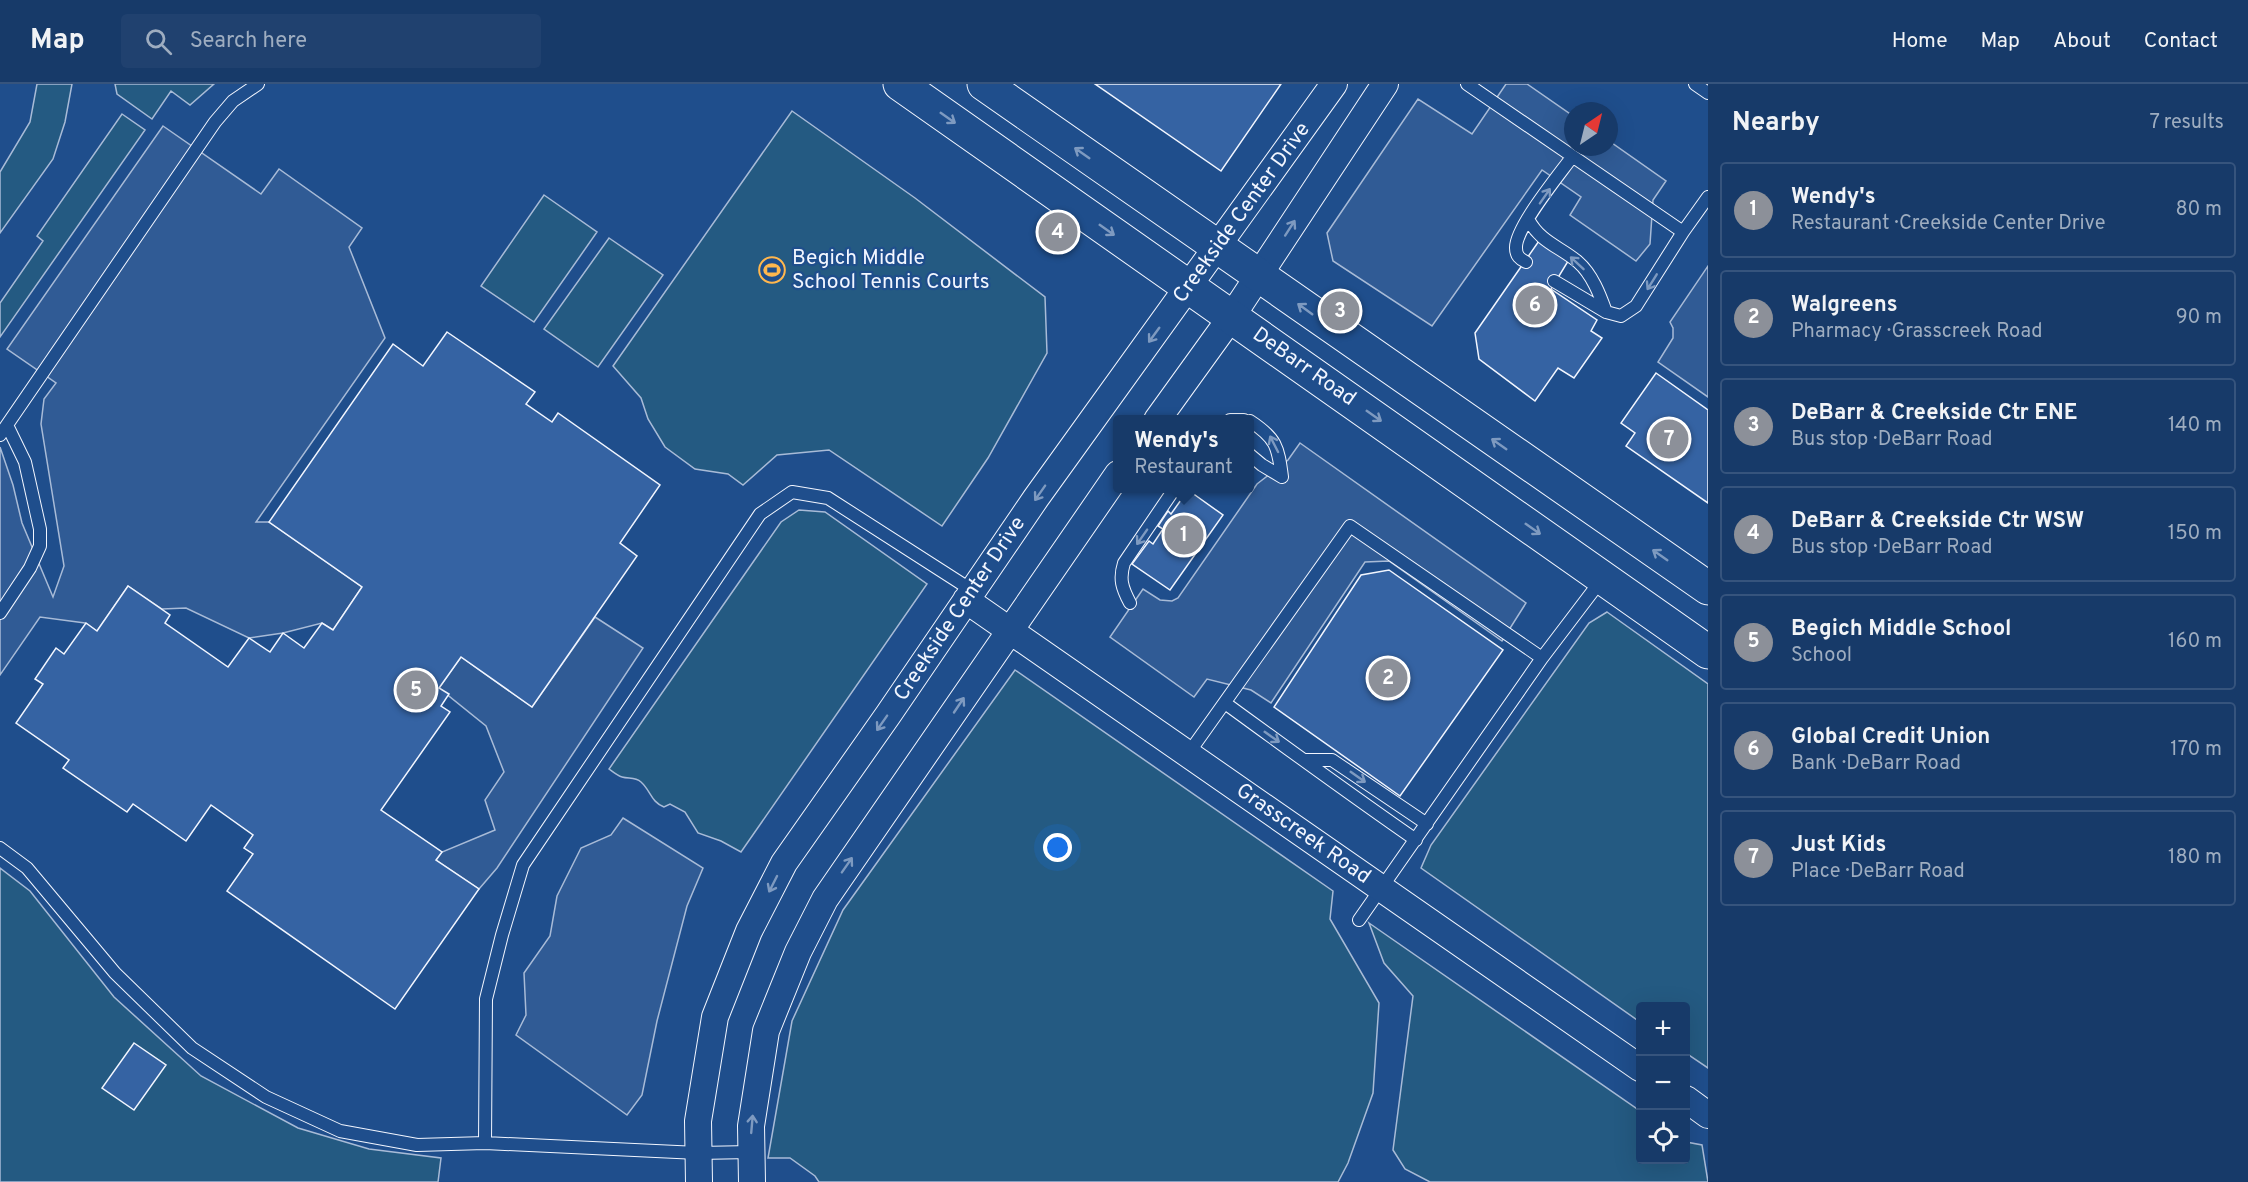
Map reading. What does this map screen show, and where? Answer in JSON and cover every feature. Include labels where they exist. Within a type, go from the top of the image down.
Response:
[{"type":"main road","name":"DeBarr Road","points":[[900,84],[1603,578],[1702,644]]},
{"type":"main road","points":[[984,84],[1258,277],[1708,588]]},
{"type":"street","name":"Creekside Center Drive","points":[[699,1182],[698,1121],[715,1017],[749,931],[784,863],[1036,498],[1334,84]]},
{"type":"street","name":"Creekside Center Drive","points":[[1161,415],[1232,316],[1384,84]]},
{"type":"street","points":[[752,1182],[751,1126],[766,1031],[798,952],[830,890],[1113,481]]},
{"type":"street","name":"Grasscreek Road","points":[[970,596],[1010,630],[1636,1065]]},
{"type":"street","points":[[1690,1102],[1708,1115]]},
{"type":"lane","points":[[0,613],[30,567],[40,546],[40,529],[25,462],[4,430],[215,122],[233,101],[258,84]]},
{"type":"lane","points":[[1467,84],[1683,232]]},
{"type":"lane","points":[[1695,84],[1708,93]]},
{"type":"lane","points":[[1526,262],[1519,258],[1515,246],[1518,235],[1572,157]]},
{"type":"lane","points":[[1554,281],[1606,312],[1621,316],[1636,306],[1708,197]]},
{"type":"lane","points":[[1528,219],[1535,232],[1581,264],[1599,291],[1606,312]]},
{"type":"lane","points":[[1254,424],[1274,440],[1282,477],[1254,458]]},
{"type":"lane","points":[[485,1143],[486,999],[523,866],[760,514],[792,492],[828,498],[970,596]]},
{"type":"lane","points":[[1130,603],[1121,586],[1120,575],[1124,562],[1172,493]]},
{"type":"lane","points":[[1188,754],[1350,526],[1542,658]]},
{"type":"lane","points":[[1359,920],[1542,658],[1603,578]]},
{"type":"lane","points":[[1224,703],[1416,840]]},
{"type":"lane","points":[[1305,760],[1332,760],[1426,824]]},
{"type":"lane","points":[[0,849],[27,868],[115,973],[192,1048],[266,1098],[340,1131],[417,1145],[485,1143],[698,1153],[751,1152]]},
{"type":"shaded area","points":[[37,84],[72,84],[65,122],[53,159],[0,233],[0,172],[30,122]]},
{"type":"shaded area","points":[[115,84],[214,84],[190,105],[171,91],[152,119],[117,94]]},
{"type":"shaded area","points":[[1506,84],[1527,84],[1564,110],[1564,156],[1618,156],[1618,147],[1666,181],[1653,200],[1650,244],[1636,261],[1570,215],[1581,197],[1542,170],[1432,326],[1333,261],[1327,233],[1418,99],[1472,134]]},
{"type":"shaded area","points":[[792,111],[915,198],[1045,297],[1047,353],[988,458],[942,526],[829,450],[777,455],[743,485],[728,474],[695,469],[665,447],[648,419],[641,398],[613,366]]},
{"type":"shaded area","points":[[122,114],[145,130],[0,337],[0,303],[43,241],[37,236]]},
{"type":"shaded area","points":[[163,126],[261,194],[279,169],[362,228],[349,247],[385,338],[256,522],[269,522],[362,587],[333,630],[322,623],[283,633],[249,638],[186,608],[162,609],[128,586],[97,631],[85,623],[40,617],[0,675],[0,447],[13,485],[22,523],[53,597],[64,566],[41,424],[44,399],[56,383],[7,349]]},
{"type":"shaded area","points":[[544,195],[597,232],[534,322],[481,286]]},
{"type":"shaded area","points":[[609,238],[663,275],[598,367],[544,329]]},
{"type":"shaded area","points":[[1708,266],[1708,397],[1658,362],[1673,338],[1673,328],[1670,322]]},
{"type":"shaded area","points":[[1300,443],[1526,603],[1502,641],[1389,561],[1365,562],[1271,703],[1251,690],[1207,679],[1194,697],[1110,637],[1143,589],[1160,600],[1172,601],[1178,598],[1251,493],[1254,493],[1257,484],[1288,460]]},
{"type":"shaded area","points":[[799,510],[825,512],[927,584],[741,852],[721,841],[698,833],[685,812],[670,804],[664,807],[660,805],[641,782],[620,776],[609,769],[781,522]]},
{"type":"shaded area","points":[[1607,612],[1708,684],[1708,1068],[1690,1056],[1690,1002],[1636,1002],[1636,1019],[1421,868],[1431,845],[1589,623]]},
{"type":"shaded area","points":[[595,617],[643,648],[497,868],[479,889],[436,860],[442,852],[495,830],[485,800],[504,772],[486,726],[439,688],[461,657],[532,707]]},
{"type":"shaded area","points":[[1015,670],[1333,891],[1330,919],[1379,1003],[1373,1093],[1348,1163],[1338,1182],[819,1182],[815,1176],[790,1158],[768,1158],[792,1021],[843,910]]},
{"type":"shaded area","points":[[623,818],[703,868],[687,906],[657,1021],[642,1095],[627,1115],[516,1035],[526,1015],[524,973],[550,936],[557,896],[581,848],[611,835]]},
{"type":"shaded area","points":[[0,868],[30,891],[114,997],[201,1076],[298,1128],[369,1149],[441,1158],[438,1182],[0,1182]]},
{"type":"shaded area","points":[[1369,923],[1636,1108],[1636,1164],[1690,1164],[1690,1143],[1702,1145],[1708,1182],[1430,1182],[1405,1169],[1393,1150],[1413,996],[1384,963]]},
{"type":"building","points":[[1095,84],[1281,84],[1221,171]]},
{"type":"building","points":[[1541,238],[1570,258],[1551,289],[1597,320],[1591,331],[1602,338],[1574,378],[1558,368],[1535,401],[1479,359],[1475,333]]},
{"type":"building","points":[[447,332],[535,392],[526,404],[552,422],[558,413],[660,485],[620,543],[637,556],[532,707],[461,657],[439,688],[449,694],[441,706],[450,712],[381,810],[442,852],[436,860],[479,889],[395,1009],[227,891],[253,854],[244,848],[253,835],[211,805],[186,841],[133,804],[127,812],[63,768],[69,760],[16,723],[43,684],[35,679],[56,648],[64,654],[86,623],[97,631],[128,586],[170,615],[165,623],[228,667],[249,638],[270,652],[283,633],[304,648],[322,623],[333,630],[362,587],[269,522],[393,344],[423,366]]},
{"type":"building","points":[[1656,373],[1708,410],[1708,503],[1626,446],[1635,433],[1621,423]]},
{"type":"building","points":[[1186,493],[1192,493],[1223,515],[1170,590],[1132,564],[1149,541],[1153,544],[1163,529],[1158,526],[1168,511],[1171,514]]},
{"type":"building","points":[[1389,570],[1503,650],[1400,796],[1274,707],[1361,575]]},
{"type":"building","points":[[134,1043],[166,1065],[134,1110],[102,1088]]},
{"type":"place","name":"DeBarr & Creekside Ctr WSW","points":[[1058,232]]},
{"type":"place","name":"Begich Middle School Tennis Courts","points":[[772,270]]},
{"type":"place","name":"Global Credit Union","points":[[1535,305]]},
{"type":"place","name":"DeBarr & Creekside Ctr ENE","points":[[1340,311]]},
{"type":"place","name":"Just Kids","points":[[1669,439]]},
{"type":"place","name":"Wendy's","points":[[1184,535]]},
{"type":"place","name":"Walgreens","points":[[1388,678]]},
{"type":"place","name":"Begich Middle School","points":[[416,690]]}]
